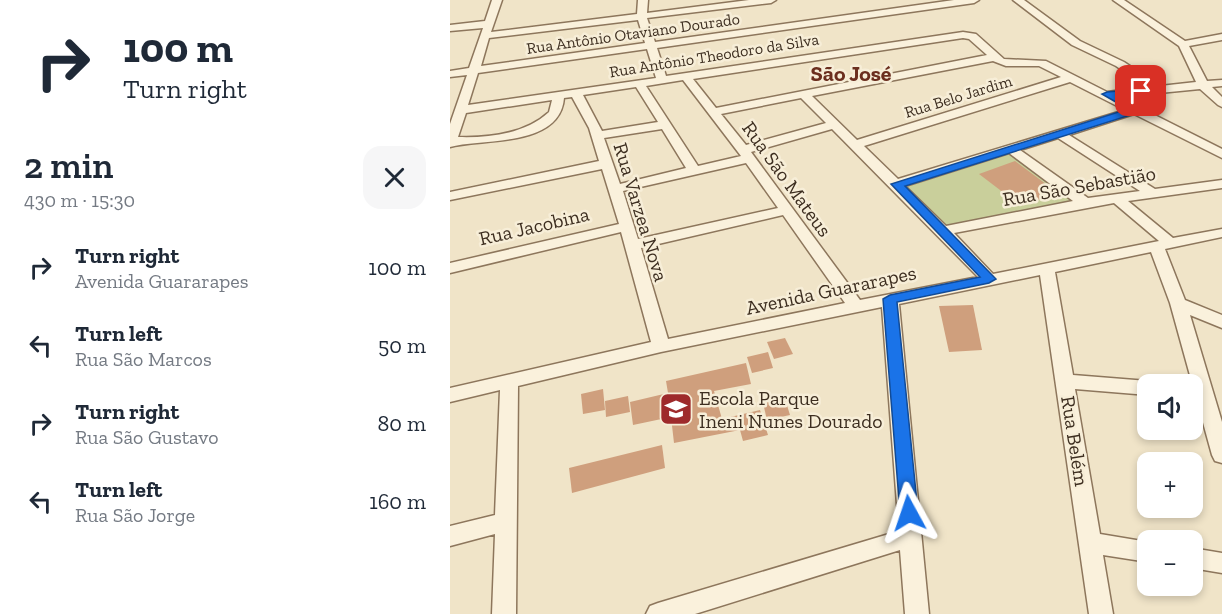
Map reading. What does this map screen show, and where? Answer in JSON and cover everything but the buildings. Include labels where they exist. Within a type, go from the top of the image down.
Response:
[{"type":"street","points":[[497,0],[450,142],[505,138],[528,129],[551,117],[558,106],[558,95]]},
{"type":"street","points":[[643,0],[642,16],[662,80]]},
{"type":"street","points":[[485,36],[771,0]]},
{"type":"street","name":"Rua Antônio Otaviano Dourado","points":[[450,74],[933,3],[974,0]]},
{"type":"street","points":[[1018,0],[1076,43],[1120,64],[1158,90]]},
{"type":"street","points":[[1118,0],[1183,44],[1203,85],[1222,103]]},
{"type":"street","points":[[450,28],[489,24]]},
{"type":"street","name":"Rua Antônio Theodoro da Silva","points":[[461,110],[963,35],[972,36],[995,57]]},
{"type":"street","points":[[1183,44],[1222,37]]},
{"type":"street","points":[[713,112],[995,57],[1006,64],[1037,61],[1107,94],[1222,154]]},
{"type":"street","name":"Rua São Mateus","points":[[685,76],[746,154],[856,306]]},
{"type":"street","name":"Rua Belo Jardim","points":[[855,145],[1070,78]]},
{"type":"street","points":[[639,83],[694,170]]},
{"type":"street","points":[[1107,94],[1222,83]]},
{"type":"street","name":"Rua Varzea Nova","points":[[576,93],[597,135],[633,245],[661,346]]},
{"type":"street","points":[[804,95],[897,184],[989,279]]},
{"type":"street","points":[[897,184],[1136,110]]},
{"type":"street","points":[[597,135],[665,124]]},
{"type":"street","points":[[614,189],[694,170],[833,125]]},
{"type":"street","points":[[1060,134],[1150,192]]},
{"type":"street","points":[[1199,142],[1222,140]]},
{"type":"street","points":[[1011,149],[1085,203]]},
{"type":"street","points":[[450,196],[605,164]]},
{"type":"street","name":"Rua São Sebastião","points":[[943,231],[1150,192],[1222,184]]},
{"type":"street","points":[[1117,199],[1163,244],[1194,374]]},
{"type":"street","points":[[633,245],[787,210]]},
{"type":"street","name":"Rua Jacobina","points":[[450,268],[627,226]]},
{"type":"street","name":"Avenida Guararapes","points":[[450,394],[661,346],[1163,244],[1220,235]]},
{"type":"street","name":"Rua Belém","points":[[1047,268],[1101,614]]},
{"type":"street","points":[[890,299],[917,614]]},
{"type":"street","points":[[1178,303],[1222,322]]},
{"type":"street","points":[[504,614],[509,380]]},
{"type":"street","points":[[1066,381],[1137,387]]},
{"type":"street","points":[[1203,402],[1218,429],[1222,454]]},
{"type":"street","points":[[450,536],[507,522]]},
{"type":"street","points":[[658,614],[911,537]]},
{"type":"street","points":[[1091,543],[1137,550]]},
{"type":"street","points":[[1203,560],[1222,563]]},
{"type":"green space","points":[[1011,151],[1080,202],[945,229],[900,185]]},
{"type":"place","name":"Escola Parque Ineni Nunes Dourado","points":[[676,409]]},
{"type":"district","name":"São José","points":[[851,73]]},
{"type":"route","points":[[909,513],[890,299],[989,279],[897,184],[1136,110],[1107,94],[1141,91]]}]
